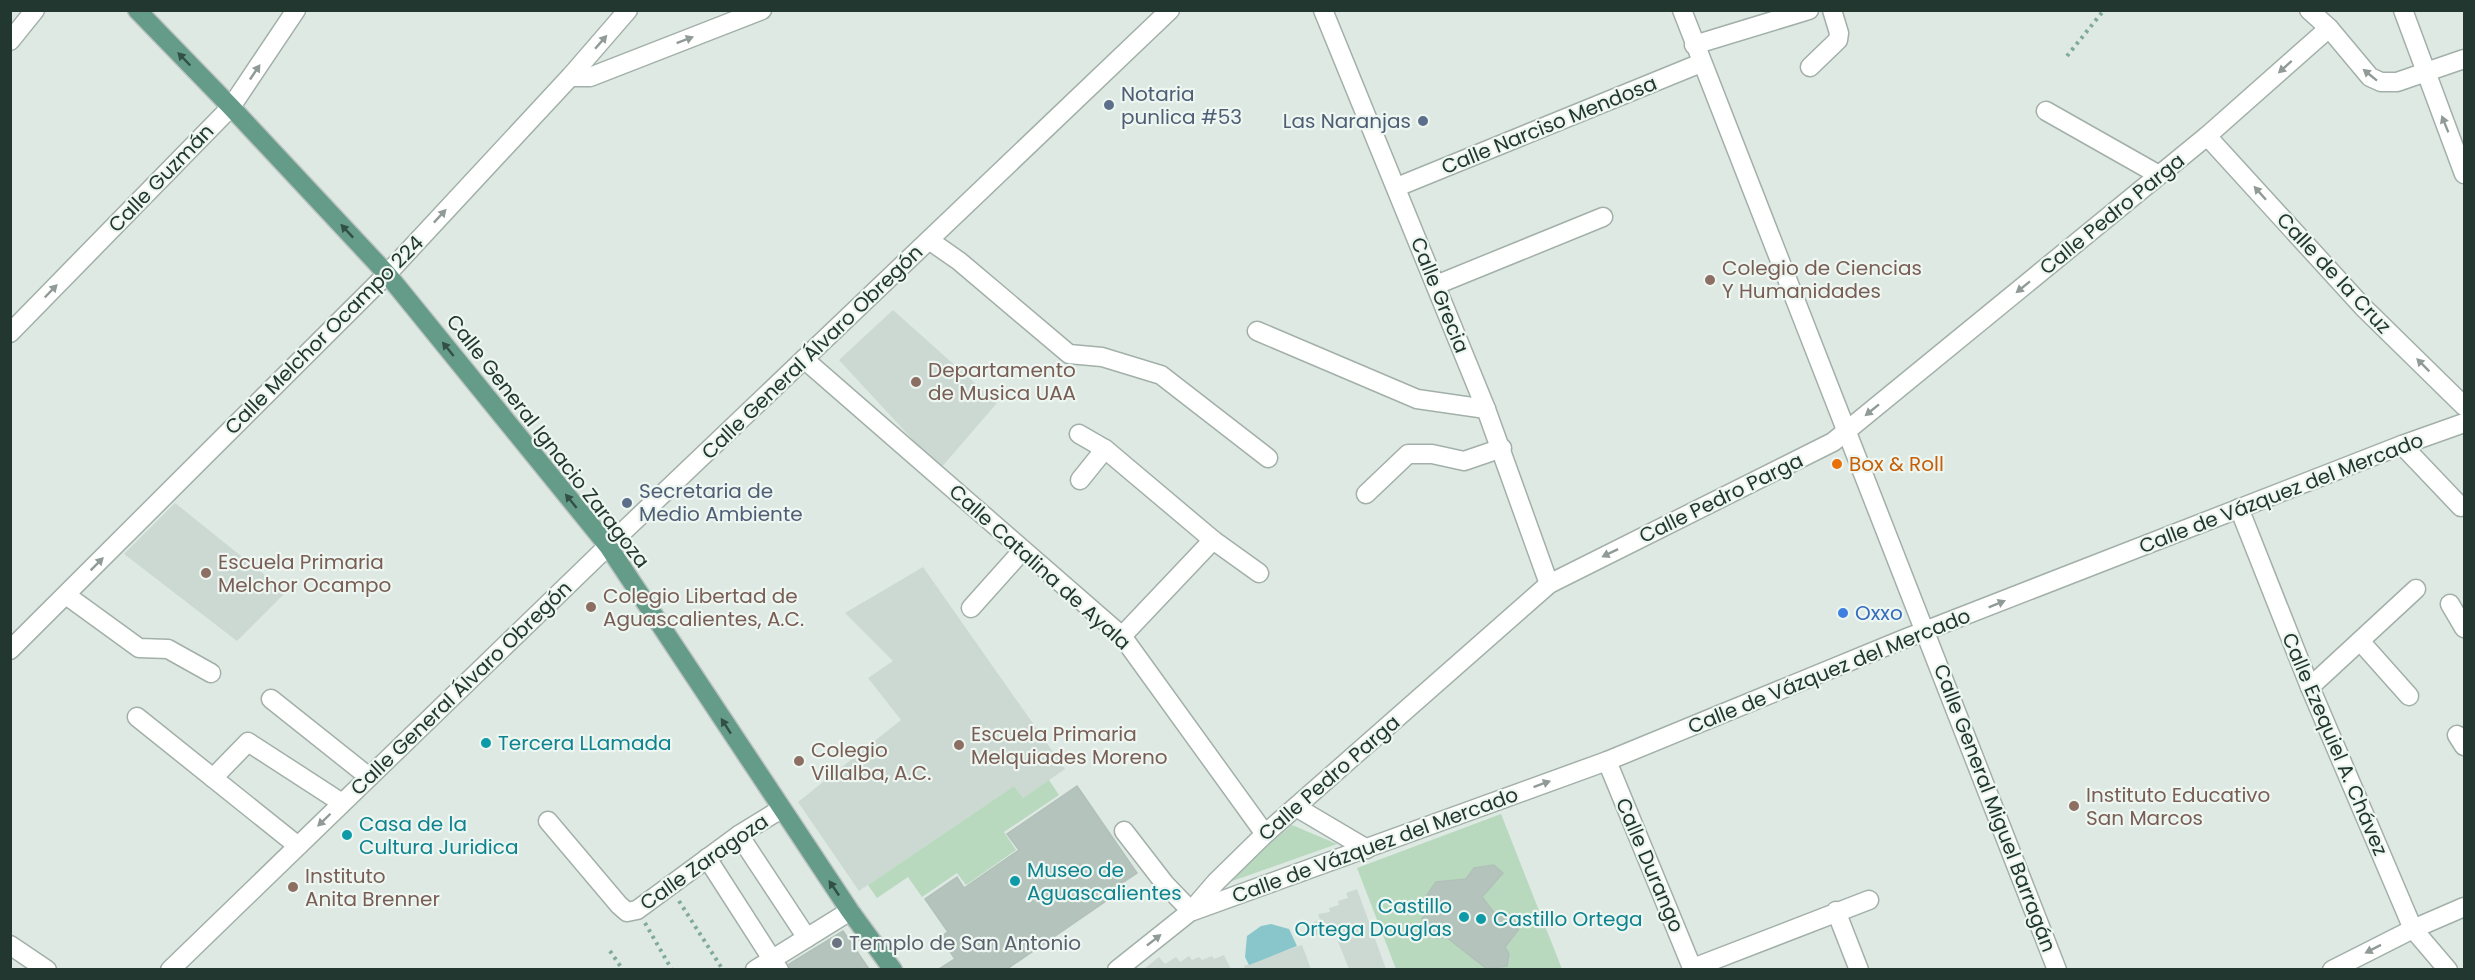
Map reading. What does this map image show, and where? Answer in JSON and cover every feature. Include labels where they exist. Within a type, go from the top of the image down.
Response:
[{"type":"main road","name":"Calle General Ignacio Zaragoza","points":[[137,10],[387,274],[608,546],[781,809],[850,911],[893,969]]},
{"type":"street","points":[[10,41],[35,10]]},
{"type":"street","name":"Calle Guzmán","points":[[10,333],[231,107],[296,10]]},
{"type":"street","name":"Calle Melchor Ocampo 224","points":[[10,650],[387,274],[570,77],[628,10]]},
{"type":"street","points":[[570,77],[590,77],[762,10]]},
{"type":"street","name":"Calle General Álvaro Obregón","points":[[170,969],[608,546],[1170,10]]},
{"type":"street","name":"Calle Grecia","points":[[1323,10],[1502,448],[1549,584]]},
{"type":"street","name":"Calle General Miguel Barragán","points":[[1682,10],[2057,969]]},
{"type":"street","points":[[1694,45],[1809,10]]},
{"type":"street","points":[[1810,67],[1838,40],[1839,33],[1832,10]]},
{"type":"street","points":[[2308,10],[2329,28],[2370,77],[2380,82],[2397,82],[2425,74],[2464,58]]},
{"type":"street","points":[[2403,10],[2464,174]]},
{"type":"street","name":"Calle Pedro Parga","points":[[1117,969],[1191,911],[1216,882],[1265,834],[1549,584],[1833,442],[2207,136],[2329,28]]},
{"type":"street","name":"Calle Narciso Mendosa","points":[[1397,187],[1701,63]]},
{"type":"street","points":[[2046,111],[2159,175]]},
{"type":"street","name":"Calle de la Cruz","points":[[2207,136],[2363,307],[2464,406]]},
{"type":"street","points":[[1436,285],[1603,217]]},
{"type":"street","points":[[929,240],[959,261],[1069,354],[1102,357],[1161,375],[1268,458]]},
{"type":"street","points":[[1257,331],[1417,399],[1486,409]]},
{"type":"street","name":"Calle Catalina de Ayala","points":[[804,359],[1122,636],[1265,834]]},
{"type":"street","name":"Calle de Vázquez del Mercado","points":[[1191,911],[1607,761],[2239,508],[2464,423]]},
{"type":"street","points":[[1079,434],[1105,449],[1213,540],[1260,573]]},
{"type":"street","points":[[2402,445],[2460,507]]},
{"type":"street","points":[[1366,494],[1408,454],[1432,454],[1464,461],[1502,448]]},
{"type":"street","points":[[1080,480],[1105,449]]},
{"type":"street","name":"Calle Ezequiel A. Chávez","points":[[2239,508],[2310,687],[2413,929],[2448,969]]},
{"type":"street","points":[[1122,636],[1213,540]]},
{"type":"street","points":[[971,608],[1022,551]]},
{"type":"street","points":[[2310,687],[2416,589]]},
{"type":"street","points":[[66,595],[139,648],[168,649],[210,673]]},
{"type":"street","points":[[2450,604],[2464,628]]},
{"type":"street","points":[[2360,641],[2409,696]]},
{"type":"street","points":[[271,699],[369,777]]},
{"type":"street","points":[[137,717],[298,846]]},
{"type":"street","points":[[213,778],[248,742],[342,803]]},
{"type":"street","name":"Calle Durango","points":[[1607,761],[1693,969]]},
{"type":"street","points":[[1296,807],[1367,849]]},
{"type":"street","name":"Calle Zaragoza","points":[[632,911],[739,835],[781,809]]},
{"type":"street","points":[[548,821],[632,911]]},
{"type":"street","points":[[1124,831],[1165,884],[1191,911]]},
{"type":"street","points":[[739,835],[807,938]]},
{"type":"street","points":[[707,858],[775,964]]},
{"type":"street","points":[[1693,969],[1836,911],[1869,900]]},
{"type":"street","points":[[2332,969],[2464,907]]},
{"type":"street","points":[[755,969],[775,964],[807,938],[850,911]]},
{"type":"street","points":[[1836,911],[1859,969]]},
{"type":"street","points":[[10,945],[47,969]]},
{"type":"path","points":[[2067,56],[2104,10]]},
{"type":"path","points":[[669,885],[723,969]]},
{"type":"path","points":[[632,911],[672,969]]},
{"type":"path","points":[[609,951],[623,969]]},
{"type":"shaded area","name":"Departamento de Musica UAA","points":[[893,310],[997,403],[940,469],[839,360]]},
{"type":"shaded area","name":"Escuela Primaria Melchor Ocampo","points":[[175,503],[286,592],[237,641],[124,554]]},
{"type":"shaded area","name":"Escuela Primaria Melquiades Moreno","points":[[923,567],[1065,769],[1023,798],[1014,786],[859,891],[798,802],[901,720],[868,678],[893,661],[845,613]]},
{"type":"shaded area","points":[[1357,889],[1386,969],[1349,969],[1333,929],[1312,937],[1307,925],[1320,920],[1318,914],[1330,912],[1329,908],[1339,905],[1338,901],[1348,898],[1346,893]]},
{"type":"shaded area","points":[[1302,945],[1311,969],[1245,969],[1244,966]]},
{"type":"shaded area","points":[[1224,955],[1231,969],[1144,969],[1159,957],[1165,964],[1176,957],[1180,962],[1189,956],[1192,960],[1199,957],[1202,960]]},
{"type":"green space","points":[[1049,780],[1059,795],[1004,832],[1016,850],[966,885],[957,873],[922,897],[908,877],[877,898],[868,885],[1014,786],[1023,798]]},
{"type":"green space","points":[[1501,814],[1562,969],[1396,969],[1357,868]]},
{"type":"green space","points":[[1292,825],[1337,844],[1218,886]]},
{"type":"water","points":[[1271,924],[1289,929],[1297,946],[1249,965],[1245,957],[1247,936],[1261,926]]},
{"type":"building","name":"Museo de Aguascalientes","points":[[1077,786],[1137,873],[1103,896],[1106,901],[1007,969],[939,969],[955,959],[940,937],[948,932],[925,899],[957,877],[964,888],[1019,850],[1007,834]]},
{"type":"building","name":"Castillo Ortega Douglas","points":[[1494,865],[1503,873],[1482,897],[1496,915],[1513,918],[1519,929],[1505,947],[1509,954],[1507,966],[1487,969],[1446,937],[1437,938],[1425,931],[1422,918],[1433,910],[1426,896],[1436,882],[1466,879],[1474,868]]},
{"type":"building","name":"Templo de San Antonio","points":[[843,931],[869,969],[790,969],[789,964]]},
{"type":"place","name":"Notaria punlica #53","points":[[1109,105]]},
{"type":"place","name":"Las Naranjas","points":[[1423,121]]},
{"type":"place","name":"Colegio de Ciencias Y Humanidades","points":[[1710,280]]},
{"type":"place","name":"Departamento de Musica UAA","points":[[916,382]]},
{"type":"place","name":"Box & Roll","points":[[1837,464]]},
{"type":"place","name":"Secretaria de Medio Ambiente","points":[[627,503]]},
{"type":"place","name":"Escuela Primaria Melchor Ocampo","points":[[206,573]]},
{"type":"place","name":"Colegio Libertad de Aguascalientes, A.C.","points":[[591,607]]},
{"type":"place","name":"Oxxo","points":[[1843,613]]},
{"type":"place","name":"Tercera LLamada","points":[[486,743]]},
{"type":"place","name":"Escuela Primaria Melquiades Moreno","points":[[959,745]]},
{"type":"place","name":"Colegio Villalba, A.C.","points":[[799,761]]},
{"type":"place","name":"Instituto Educativo San Marcos","points":[[2074,806]]},
{"type":"place","name":"Casa de la Cultura Juridica","points":[[347,835]]},
{"type":"place","name":"Museo de Aguascalientes","points":[[1015,881]]},
{"type":"place","name":"Instituto Anita Brenner","points":[[293,887]]},
{"type":"place","name":"Castillo Ortega Douglas","points":[[1464,917]]},
{"type":"place","name":"Castillo Ortega","points":[[1481,919]]},
{"type":"place","name":"Templo de San Antonio","points":[[837,943]]}]
